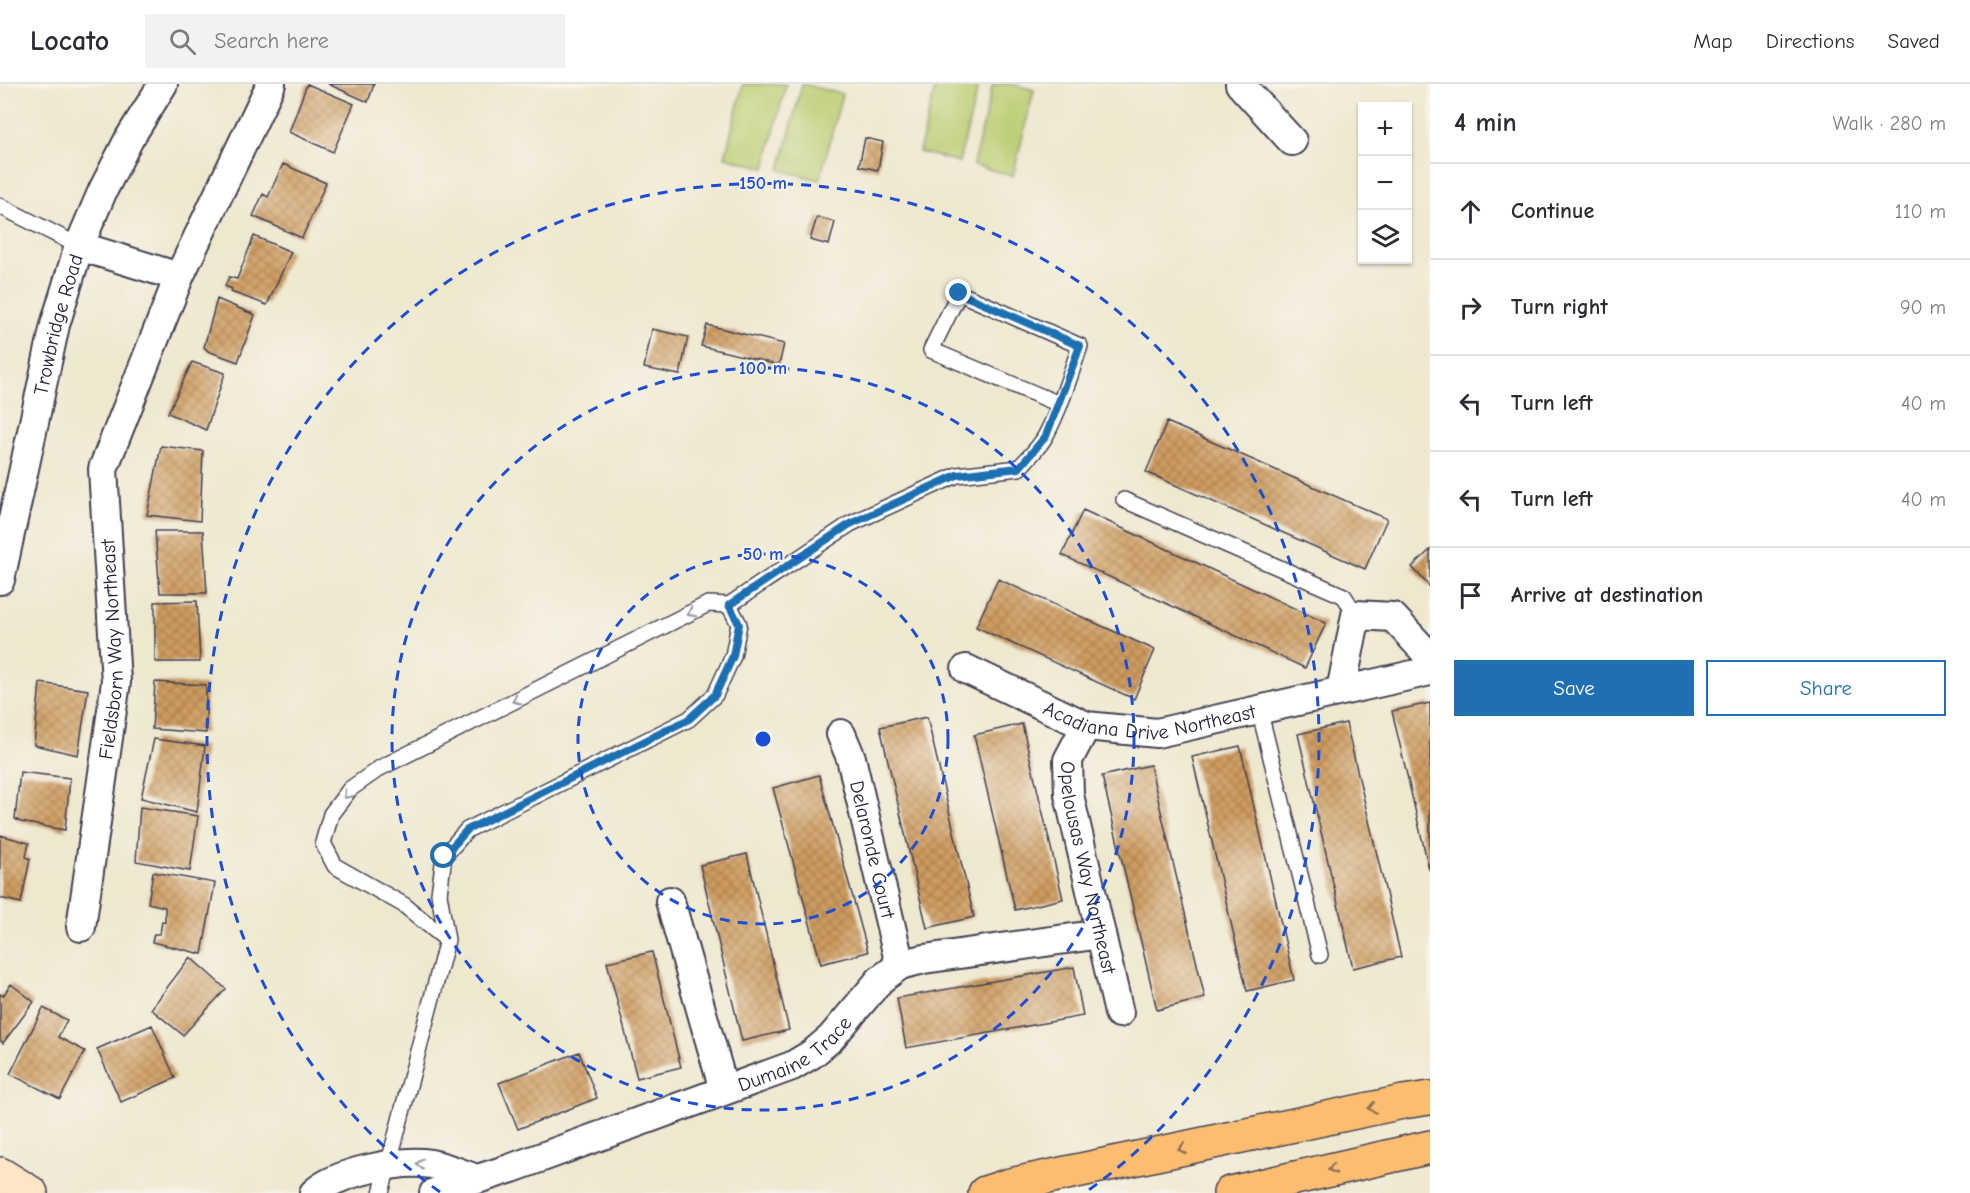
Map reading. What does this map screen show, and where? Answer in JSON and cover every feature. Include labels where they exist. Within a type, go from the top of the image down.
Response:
[{"type":"highway","points":[[985,1193],[1010,1185],[1430,1098]]},
{"type":"highway","points":[[1230,1193],[1430,1147]]},
{"type":"street","name":"Trowbridge Road","points":[[0,580],[55,326],[80,246],[129,139],[163,84]]},
{"type":"street","name":"Fieldsborn Way Northeast","points":[[81,927],[117,681],[103,469],[179,277],[271,84]]},
{"type":"street","points":[[1240,84],[1292,141]]},
{"type":"street","points":[[80,246],[179,277]]},
{"type":"street","points":[[1341,691],[1356,615],[1393,617],[1430,657]]},
{"type":"street","name":"Acadiana Drive Northeast","points":[[966,669],[1086,726],[1157,733],[1430,671]]},
{"type":"street","name":"Opelousas Way Northeast","points":[[1086,726],[1068,760],[1069,795],[1119,1013]]},
{"type":"street","name":"Delaronde Court","points":[[841,734],[851,758],[900,965]]},
{"type":"street","points":[[670,901],[724,1090]]},
{"type":"street","name":"Dumaine Trace","points":[[434,1193],[792,1066],[812,1054],[831,1038],[880,981],[900,965],[924,959],[1101,934]]},
{"type":"street","points":[[314,1193],[337,1178],[353,1173],[384,1180],[410,1164],[431,1164],[476,1179]]},
{"type":"street","points":[[0,1174],[31,1193]]},
{"type":"lane","points":[[0,206],[80,246]]},
{"type":"lane","points":[[447,940],[404,905],[335,866],[323,843],[331,814],[350,789],[380,768],[708,604],[729,605],[850,524],[957,475],[1019,468],[1046,436],[1059,404],[1080,346],[959,293],[931,350],[1059,404]]},
{"type":"lane","points":[[1124,500],[1344,596],[1356,615]]},
{"type":"lane","points":[[384,1180],[447,940],[440,894],[444,856],[467,830],[689,719],[715,695],[733,656],[739,624],[729,605]]},
{"type":"lane","points":[[1259,710],[1320,955]]},
{"type":"green space","points":[[743,84],[786,84],[765,168],[725,157]]},
{"type":"green space","points":[[802,84],[842,94],[820,180],[780,170]]},
{"type":"green space","points":[[936,84],[979,84],[959,162],[919,152]]},
{"type":"green space","points":[[993,84],[1012,84],[1034,90],[1013,176],[973,165]]},
{"type":"building","points":[[307,84],[354,104],[333,152],[289,132]]},
{"type":"building","points":[[328,84],[374,84],[368,102]]},
{"type":"building","points":[[865,138],[883,142],[878,170],[859,166]]},
{"type":"building","points":[[283,164],[326,183],[302,238],[253,216],[263,194],[268,197]]},
{"type":"building","points":[[817,217],[835,222],[829,245],[810,240]]},
{"type":"building","points":[[254,236],[291,252],[267,305],[231,292],[232,289],[225,286],[229,277],[237,279]]},
{"type":"building","points":[[217,299],[255,315],[238,362],[208,351],[204,347]]},
{"type":"building","points":[[707,325],[784,344],[779,365],[701,346]]},
{"type":"building","points":[[652,329],[688,337],[680,375],[644,368]]},
{"type":"building","points":[[192,362],[225,373],[206,430],[168,413]]},
{"type":"building","points":[[1167,422],[1387,519],[1365,569],[1146,472]]},
{"type":"building","points":[[161,446],[203,451],[200,521],[147,515]]},
{"type":"building","points":[[1083,510],[1326,623],[1305,668],[1062,555]]},
{"type":"building","points":[[155,531],[203,531],[207,593],[160,593]]},
{"type":"building","points":[[1430,550],[1430,587],[1412,567]]},
{"type":"building","points":[[998,579],[1155,650],[1134,699],[976,627]]},
{"type":"building","points":[[197,601],[200,662],[155,662],[155,602]]},
{"type":"building","points":[[155,682],[206,685],[206,733],[152,729]]},
{"type":"building","points":[[40,683],[88,690],[78,755],[34,745]]},
{"type":"building","points":[[1430,703],[1430,869],[1429,869],[1392,711]]},
{"type":"building","points":[[927,717],[974,917],[927,928],[880,727]]},
{"type":"building","points":[[1346,723],[1401,957],[1353,968],[1298,734]]},
{"type":"building","points":[[1022,724],[1063,899],[1015,910],[974,735]]},
{"type":"building","points":[[154,739],[205,746],[197,812],[141,798]]},
{"type":"building","points":[[1240,746],[1294,980],[1247,991],[1192,757]]},
{"type":"building","points":[[1150,765],[1205,998],[1157,1010],[1102,776]]},
{"type":"building","points":[[20,772],[70,778],[65,830],[15,819]]},
{"type":"building","points":[[819,775],[868,952],[821,964],[773,788]]},
{"type":"building","points":[[140,807],[198,816],[190,871],[136,861]]},
{"type":"building","points":[[0,835],[29,843],[26,857],[30,859],[21,903],[0,898]]},
{"type":"building","points":[[747,854],[789,1030],[742,1041],[700,865]]},
{"type":"building","points":[[153,872],[215,883],[202,954],[152,942],[154,934],[160,934],[162,921],[165,922],[165,907],[148,903]]},
{"type":"building","points":[[652,952],[681,1067],[637,1078],[607,962]]},
{"type":"building","points":[[190,957],[226,989],[183,1035],[151,1009]]},
{"type":"building","points":[[1074,967],[1083,1016],[906,1048],[897,998]]},
{"type":"building","points":[[11,984],[34,1002],[3,1043],[0,1040],[0,994],[3,996]]},
{"type":"building","points":[[43,1008],[67,1020],[58,1037],[85,1051],[60,1099],[10,1074]]},
{"type":"building","points":[[152,1025],[175,1078],[121,1102],[97,1049]]},
{"type":"building","points":[[579,1052],[597,1098],[518,1129],[499,1083]]},
{"type":"route","points":[[444,856],[467,830],[689,719],[715,695],[733,656],[739,624],[729,605],[850,524],[957,475],[1019,468],[1046,436],[1080,346],[959,293]]}]
